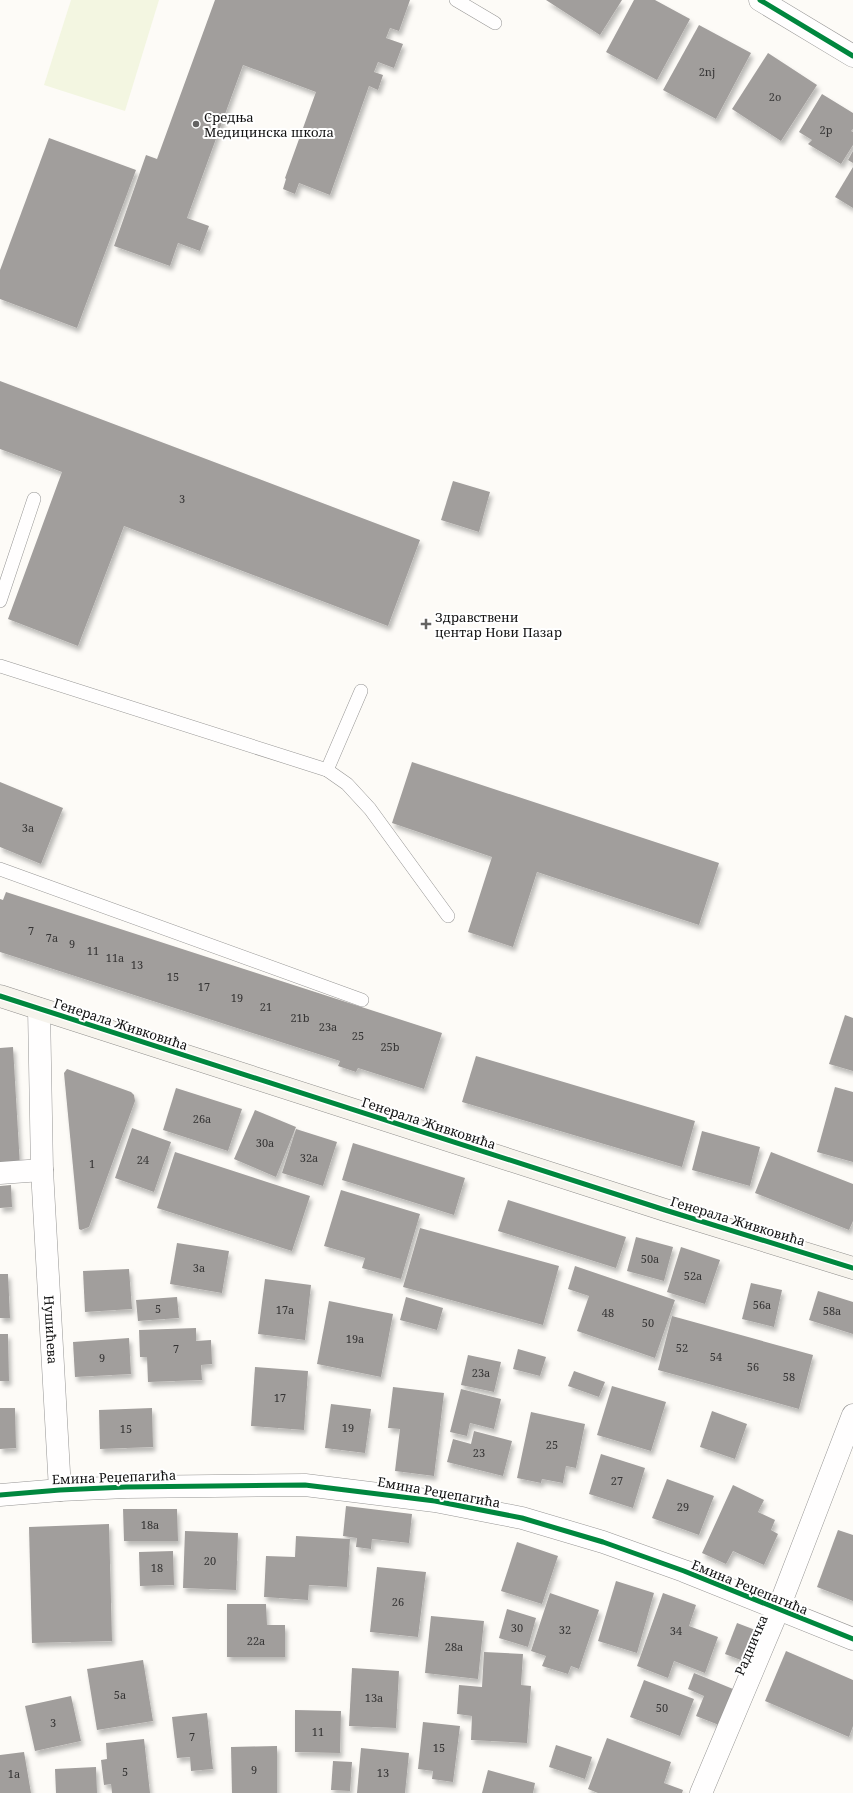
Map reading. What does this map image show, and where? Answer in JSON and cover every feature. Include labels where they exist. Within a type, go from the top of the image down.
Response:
[{"type":"street","points":[[760,0],[853,56]]},
{"type":"street","name":"Генерала Живковића","points":[[0,996],[853,1268]]},
{"type":"street","name":"Нушићева","points":[[39,1009],[42,1170],[60,1490]]},
{"type":"street","points":[[0,1173],[42,1170]]},
{"type":"street","name":"Радничка","points":[[701,1793],[778,1610],[853,1415]]},
{"type":"street","name":"Емина Реџепагића","points":[[0,1495],[126,1487],[305,1485],[435,1501],[522,1518],[603,1542],[684,1571],[853,1639]]},
{"type":"lane","points":[[456,0],[495,23]]},
{"type":"lane","points":[[0,600],[34,499]]},
{"type":"lane","points":[[0,666],[327,770],[347,784],[370,809],[448,916]]},
{"type":"lane","points":[[327,770],[361,691]]},
{"type":"lane","points":[[0,869],[362,1000]]},
{"type":"green space","points":[[71,0],[159,0],[125,111],[44,85]]},
{"type":"building","name":"Средња Медицинска школа","points":[[215,0],[410,0],[399,31],[390,28],[386,38],[403,44],[394,68],[378,62],[374,72],[383,75],[378,90],[369,86],[330,195],[299,183],[295,194],[283,189],[285,178],[316,92],[243,65],[187,218],[209,226],[200,251],[178,243],[170,266],[114,246],[146,155],[157,159]]},
{"type":"building","points":[[546,0],[622,0],[600,35]]},
{"type":"building","points":[[634,0],[655,0],[690,19],[657,80],[606,52]]},
{"type":"building","points":[[699,25],[751,53],[716,119],[663,90]]},
{"type":"building","points":[[768,53],[817,85],[781,141],[732,109]]},
{"type":"building","points":[[822,94],[853,113],[853,129],[851,131],[853,132],[853,145],[841,164],[808,144],[812,140],[799,132]]},
{"type":"building","points":[[49,138],[136,170],[77,328],[0,299],[0,270]]},
{"type":"building","points":[[853,151],[853,163],[848,160]]},
{"type":"building","points":[[853,167],[853,208],[835,197]]},
{"type":"building","points":[[0,381],[420,540],[388,626],[124,526],[78,646],[8,619],[62,472],[0,449]]},
{"type":"building","points":[[453,481],[490,492],[479,532],[441,520]]},
{"type":"building","points":[[412,762],[719,863],[699,925],[537,872],[513,947],[468,932],[492,857],[392,823]]},
{"type":"building","points":[[0,782],[63,808],[41,864],[0,847]]},
{"type":"building","points":[[6,892],[442,1033],[424,1089],[358,1068],[356,1072],[338,1066],[340,1061],[0,952],[0,899],[3,900]]},
{"type":"building","points":[[845,1015],[853,1018],[853,1071],[829,1064]]},
{"type":"building","points":[[13,1047],[20,1166],[0,1167],[0,1048]]},
{"type":"building","points":[[476,1056],[695,1121],[682,1167],[462,1102]]},
{"type":"building","points":[[67,1069],[131,1092],[134,1095],[135,1101],[89,1227],[81,1230],[79,1229],[64,1073]]},
{"type":"building","points":[[835,1087],[853,1092],[853,1162],[817,1152]]},
{"type":"building","points":[[176,1088],[242,1109],[228,1151],[163,1130]]},
{"type":"building","points":[[255,1110],[296,1127],[276,1177],[234,1159]]},
{"type":"building","points":[[132,1128],[171,1142],[154,1192],[115,1178]]},
{"type":"building","points":[[296,1129],[337,1142],[323,1186],[282,1173]]},
{"type":"building","points":[[702,1131],[760,1147],[750,1186],[692,1170]]},
{"type":"building","points":[[353,1143],[465,1178],[454,1215],[342,1180]]},
{"type":"building","points":[[175,1152],[310,1196],[292,1251],[157,1208]]},
{"type":"building","points":[[771,1152],[853,1184],[853,1221],[849,1230],[755,1193]]},
{"type":"building","points":[[11,1185],[12,1207],[0,1208],[0,1186]]},
{"type":"building","points":[[341,1190],[420,1214],[401,1279],[362,1268],[365,1258],[324,1246]]},
{"type":"building","points":[[508,1200],[626,1237],[616,1268],[498,1231]]},
{"type":"building","points":[[420,1228],[559,1266],[543,1325],[403,1287]]},
{"type":"building","points":[[636,1237],[673,1247],[664,1281],[627,1271]]},
{"type":"building","points":[[177,1243],[229,1251],[222,1293],[170,1284]]},
{"type":"building","points":[[681,1247],[720,1260],[705,1304],[667,1292]]},
{"type":"building","points":[[575,1266],[675,1300],[655,1358],[577,1331],[589,1296],[568,1289]]},
{"type":"building","points":[[129,1269],[132,1309],[85,1312],[83,1271]]},
{"type":"building","points":[[0,1274],[8,1274],[10,1318],[0,1318]]},
{"type":"building","points":[[265,1279],[311,1285],[305,1340],[258,1334]]},
{"type":"building","points":[[751,1283],[782,1290],[774,1327],[742,1319]]},
{"type":"building","points":[[818,1291],[853,1302],[853,1334],[809,1320]]},
{"type":"building","points":[[177,1297],[179,1318],[138,1321],[136,1300]]},
{"type":"building","points":[[406,1297],[443,1308],[437,1330],[400,1320]]},
{"type":"building","points":[[329,1301],[393,1314],[381,1377],[317,1364]]},
{"type":"building","points":[[672,1316],[813,1355],[799,1409],[658,1370]]},
{"type":"building","points":[[196,1328],[196,1341],[211,1340],[212,1364],[201,1365],[202,1380],[148,1382],[147,1357],[140,1357],[139,1330]]},
{"type":"building","points":[[0,1334],[8,1334],[9,1381],[0,1381]]},
{"type":"building","points":[[129,1338],[131,1374],[75,1377],[73,1342]]},
{"type":"building","points":[[518,1349],[546,1357],[540,1376],[513,1369]]},
{"type":"building","points":[[468,1355],[501,1362],[494,1392],[461,1385]]},
{"type":"building","points":[[255,1367],[308,1371],[304,1430],[251,1426]]},
{"type":"building","points":[[574,1371],[605,1382],[599,1397],[568,1386]]},
{"type":"building","points":[[612,1386],[666,1402],[651,1451],[597,1435]]},
{"type":"building","points":[[393,1387],[444,1393],[434,1476],[395,1471],[400,1429],[388,1428]]},
{"type":"building","points":[[461,1389],[501,1399],[494,1429],[470,1423],[467,1436],[450,1432]]},
{"type":"building","points":[[331,1404],[371,1409],[365,1453],[325,1448]]},
{"type":"building","points":[[0,1408],[15,1408],[16,1448],[0,1449]]},
{"type":"building","points":[[152,1408],[153,1447],[100,1449],[99,1410]]},
{"type":"building","points":[[712,1411],[747,1424],[735,1459],[700,1447]]},
{"type":"building","points":[[531,1412],[585,1424],[576,1468],[566,1466],[563,1483],[542,1479],[541,1483],[517,1478]]},
{"type":"building","points":[[474,1431],[512,1441],[503,1476],[447,1462],[453,1439],[471,1444]]},
{"type":"building","points":[[601,1454],[645,1468],[633,1508],[589,1494]]},
{"type":"building","points":[[667,1479],[714,1496],[699,1535],[652,1518]]},
{"type":"building","points":[[733,1485],[764,1500],[758,1512],[775,1520],[771,1530],[778,1534],[764,1565],[733,1551],[726,1564],[702,1553]]},
{"type":"building","points":[[346,1506],[412,1514],[409,1543],[372,1539],[371,1549],[356,1547],[357,1538],[343,1536]]},
{"type":"building","points":[[123,1509],[177,1509],[178,1541],[124,1541]]},
{"type":"building","points":[[109,1524],[112,1641],[32,1643],[29,1527]]},
{"type":"building","points":[[838,1530],[853,1535],[853,1601],[817,1587]]},
{"type":"building","points":[[185,1531],[238,1533],[236,1590],[183,1588]]},
{"type":"building","points":[[296,1536],[350,1539],[347,1587],[309,1585],[308,1600],[264,1597],[266,1556],[295,1557]]},
{"type":"building","points":[[517,1542],[558,1556],[542,1604],[501,1591]]},
{"type":"building","points":[[173,1551],[174,1585],[140,1586],[139,1552]]},
{"type":"building","points":[[377,1567],[426,1572],[418,1637],[370,1632]]},
{"type":"building","points":[[616,1581],[654,1593],[637,1653],[598,1641]]},
{"type":"building","points":[[550,1593],[599,1610],[579,1669],[571,1666],[568,1674],[542,1666],[546,1656],[531,1651]]},
{"type":"building","points":[[663,1593],[696,1605],[689,1626],[718,1637],[705,1673],[674,1661],[668,1678],[637,1666]]},
{"type":"building","points":[[227,1604],[266,1604],[267,1625],[285,1625],[285,1657],[227,1657]]},
{"type":"building","points":[[507,1609],[536,1618],[528,1647],[499,1638]]},
{"type":"building","points":[[431,1616],[484,1621],[478,1679],[425,1673]]},
{"type":"building","points":[[737,1623],[758,1631],[746,1662],[725,1654]]},
{"type":"building","points":[[786,1651],[853,1680],[853,1726],[849,1737],[765,1701]]},
{"type":"building","points":[[484,1652],[523,1654],[521,1685],[531,1686],[527,1743],[471,1740],[472,1716],[457,1714],[459,1685],[482,1687]]},
{"type":"building","points":[[143,1660],[153,1721],[97,1730],[87,1669]]},
{"type":"building","points":[[352,1668],[399,1671],[396,1728],[349,1726]]},
{"type":"building","points":[[694,1673],[733,1689],[719,1725],[696,1716],[704,1696],[688,1689]]},
{"type":"building","points":[[644,1680],[694,1699],[680,1736],[630,1717]]},
{"type":"building","points":[[71,1696],[81,1741],[35,1751],[25,1706]]},
{"type":"building","points":[[295,1710],[341,1711],[340,1753],[295,1752]]},
{"type":"building","points":[[207,1713],[213,1769],[191,1771],[190,1757],[177,1758],[172,1717]]},
{"type":"building","points":[[423,1722],[460,1726],[453,1782],[432,1779],[433,1771],[418,1769]]},
{"type":"building","points":[[607,1738],[671,1762],[664,1783],[683,1790],[682,1793],[598,1793],[588,1789]]},
{"type":"building","points":[[144,1739],[150,1793],[112,1793],[111,1784],[104,1785],[101,1760],[107,1759],[106,1743]]},
{"type":"building","points":[[556,1745],[592,1757],[585,1779],[549,1767]]},
{"type":"building","points":[[277,1746],[277,1793],[232,1793],[231,1747]]},
{"type":"building","points":[[361,1748],[409,1753],[405,1793],[357,1793]]},
{"type":"building","points":[[24,1752],[31,1793],[0,1793],[0,1755]]},
{"type":"building","points":[[333,1761],[352,1762],[350,1791],[331,1790]]},
{"type":"building","points":[[96,1767],[97,1793],[56,1793],[55,1769]]},
{"type":"building","points":[[488,1770],[535,1783],[533,1793],[482,1793]]},
{"type":"cycle path","points":[[760,0],[853,56]]},
{"type":"cycle path","points":[[0,996],[665,1210],[853,1268]]},
{"type":"cycle path","points":[[0,1495],[126,1487],[305,1485],[435,1501],[522,1518],[603,1542],[684,1571],[853,1639]]},
{"type":"place","name":"Средња Медицинска школа","points":[[196,124]]},
{"type":"place","name":"Здравствени центар Нови Пазар","points":[[426,624]]}]
